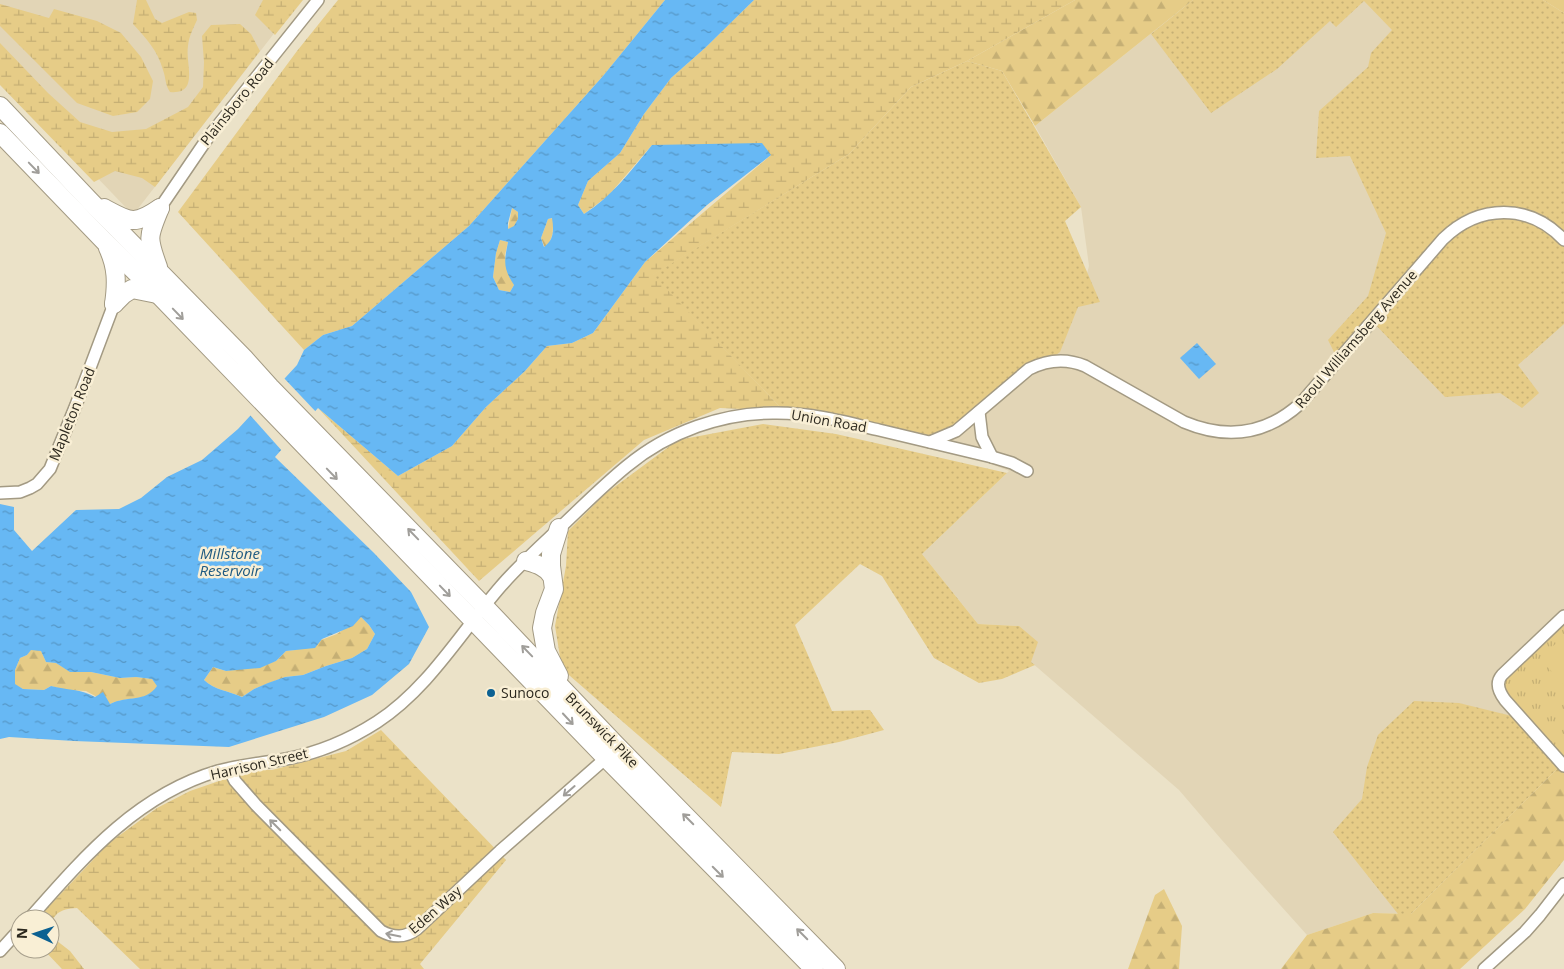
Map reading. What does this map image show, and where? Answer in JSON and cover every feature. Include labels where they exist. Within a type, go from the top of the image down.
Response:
[{"type":"highway","points":[[0,106],[244,358],[264,392]]},
{"type":"highway","points":[[0,133],[159,295],[264,392]]},
{"type":"highway","points":[[90,201],[121,217],[134,220],[146,217],[160,208]]},
{"type":"highway","points":[[158,270],[150,244],[150,235],[160,208]]},
{"type":"highway","points":[[106,243],[114,259],[116,274],[114,304]]},
{"type":"highway","points":[[114,304],[132,289],[159,295]]},
{"type":"highway","name":"Brunswick Pike","points":[[264,392],[479,613],[577,704],[836,969]]},
{"type":"highway","points":[[559,528],[551,554],[554,589],[543,621],[544,644],[552,666],[577,704]]},
{"type":"highway","points":[[526,561],[540,565],[552,575]]},
{"type":"highway","name":"Brunswick Pike","points":[[479,613],[606,758],[814,969]]},
{"type":"street","name":"Plainsboro Road","points":[[160,208],[207,139],[318,0]]},
{"type":"street","name":"Raoul Williamsberg Avenue","points":[[929,442],[950,435],[1029,369],[1048,362],[1067,361],[1085,366],[1197,428],[1226,433],[1258,429],[1281,418],[1301,403],[1443,239],[1461,224],[1486,214],[1516,214],[1542,222],[1564,240]]},
{"type":"street","name":"Mapleton Road","points":[[0,492],[15,492],[30,488],[37,484],[50,469],[74,412],[114,304]]},
{"type":"street","points":[[979,412],[982,437],[992,457]]},
{"type":"street","name":"Union Road","points":[[479,613],[505,582],[559,528],[627,465],[645,452],[678,434],[720,420],[763,413],[807,415],[992,457],[1012,463],[1028,471]]},
{"type":"street","name":"Harrison Street","points":[[38,909],[86,855],[124,822],[150,803],[185,784],[209,774],[229,768],[304,754],[344,740],[367,728],[414,692],[479,613]]},
{"type":"street","points":[[1564,616],[1500,678],[1499,690],[1505,700],[1564,766]]},
{"type":"street","name":"Eden Way","points":[[229,768],[241,788],[275,825],[381,931],[396,937],[404,936],[417,929],[500,851],[606,758]]},
{"type":"street","points":[[1484,969],[1525,932],[1564,884]]},
{"type":"street","points":[[0,951],[10,940]]},
{"type":"shaded area","points":[[0,0],[300,0],[133,215],[0,76]]},
{"type":"shaded area","points":[[1193,0],[1480,0],[1564,249],[1564,615],[1520,718],[1411,914],[1373,913],[1307,935],[1179,790],[1031,662],[1019,626],[978,624],[922,554],[1009,471],[937,443],[1078,307],[1089,266],[1081,207],[1035,126]]},
{"type":"green space","points":[[137,0],[146,0],[155,19],[162,23],[189,12],[196,13],[197,20],[188,46],[188,83],[179,92],[170,92],[161,63],[155,51],[133,24]]},
{"type":"green space","points":[[263,0],[303,0],[275,35],[255,15]]},
{"type":"green space","points":[[338,0],[665,0],[603,76],[469,226],[352,326],[323,335],[304,350],[178,212],[297,51]]},
{"type":"green space","points":[[754,0],[1075,0],[967,61],[911,87],[849,154],[653,275],[784,411],[720,408],[644,440],[479,581],[318,408],[398,476],[452,446],[486,407],[525,371],[547,346],[572,343],[593,333],[645,262],[771,155],[652,145],[608,196],[584,214],[578,205],[588,181],[620,153],[644,114],[671,78]]},
{"type":"green space","points":[[1075,0],[1193,0],[1035,126],[1002,71],[967,61]]},
{"type":"green space","points":[[1193,0],[1543,0],[1564,13],[1564,324],[1518,365],[1539,393],[1522,408],[1500,393],[1445,397],[1369,318],[1335,354],[1328,340],[1368,296],[1386,233],[1350,156],[1316,158],[1319,111],[1368,67],[1371,53],[1392,30],[1364,1],[1336,27],[1330,21],[1277,69],[1211,113],[1151,34]]},
{"type":"green space","points":[[1543,0],[1564,0],[1564,13]]},
{"type":"green space","points":[[0,4],[49,18],[54,9],[97,21],[121,33],[141,57],[153,81],[150,99],[137,112],[113,116],[77,103],[0,26]]},
{"type":"green space","points":[[240,24],[251,34],[260,51],[155,187],[142,178],[115,171],[94,182],[0,85],[0,43],[48,93],[80,122],[112,132],[146,129],[188,107],[203,87],[202,36],[211,25]]},
{"type":"green space","points":[[967,61],[1002,71],[1081,207],[1065,221],[1100,302],[1078,307],[1060,352],[937,443],[784,411],[652,275],[849,154],[911,87]]},
{"type":"green space","points":[[512,208],[518,212],[518,219],[514,227],[508,229]]},
{"type":"green space","points":[[553,218],[553,231],[545,248],[541,238],[548,219]]},
{"type":"green space","points":[[500,240],[508,242],[505,255],[514,285],[510,292],[499,290],[493,277],[496,253]]},
{"type":"green space","points":[[763,424],[836,434],[1007,473],[922,554],[978,624],[1019,626],[1038,642],[1031,662],[1035,665],[1002,679],[979,683],[934,658],[882,576],[860,564],[795,625],[832,711],[870,710],[884,730],[839,742],[779,754],[732,752],[721,807],[562,669],[555,626],[566,566],[568,531],[605,494],[678,440]]},
{"type":"green space","points":[[1564,615],[1564,766],[1502,697],[1502,675]]},
{"type":"green space","points":[[361,617],[375,634],[367,649],[352,658],[303,675],[285,677],[254,689],[242,697],[217,688],[204,680],[213,667],[226,671],[276,661],[286,651],[295,650],[337,634]]},
{"type":"green space","points":[[1564,636],[1564,686],[1540,658]]},
{"type":"green space","points":[[31,649],[41,651],[46,662],[56,663],[71,672],[91,672],[120,678],[152,679],[158,686],[148,695],[110,704],[86,691],[65,690],[51,686],[44,690],[23,689],[15,685],[15,670],[20,658],[27,655]]},
{"type":"green space","points":[[1414,701],[1459,703],[1520,718],[1562,764],[1411,914],[1398,914],[1333,832],[1362,799],[1367,767],[1378,735]]},
{"type":"green space","points":[[381,730],[506,860],[420,964],[424,969],[140,969],[77,908],[60,912],[60,909],[46,909],[109,843],[157,808],[190,791],[254,769],[272,770],[346,751]]},
{"type":"green space","points":[[1562,764],[1564,767],[1564,860],[1525,909],[1460,969],[1281,969],[1307,935],[1373,913],[1411,914]]},
{"type":"green space","points":[[1164,889],[1182,926],[1179,969],[1128,969],[1155,895]]},
{"type":"green space","points":[[60,943],[70,951],[84,969],[62,969],[52,959],[60,959]]},
{"type":"water","name":"Millstone Reservoir","points":[[665,0],[754,0],[671,78],[644,114],[620,153],[588,181],[578,205],[584,214],[603,200],[652,145],[762,143],[771,155],[707,205],[645,262],[593,333],[572,343],[547,346],[525,371],[486,407],[452,446],[398,476],[318,408],[275,457],[374,553],[411,592],[429,627],[409,664],[372,695],[324,717],[229,747],[9,737],[0,739],[0,504],[14,507],[14,530],[32,551],[76,510],[119,509],[141,498],[167,477],[202,460],[238,429],[297,365],[304,350],[323,335],[352,326],[469,226],[603,76]],"holes":[[[512,208],[518,212],[518,219],[514,226],[508,229]],[[552,218],[553,227],[550,241],[544,247],[541,238],[548,219]],[[500,240],[508,242],[505,265],[514,285],[510,292],[499,290],[493,277],[496,253]],[[361,617],[375,634],[367,649],[352,658],[303,675],[285,677],[268,683],[242,697],[217,688],[204,680],[213,667],[226,671],[260,668],[276,661],[286,651],[315,648],[322,639],[353,626]],[[31,650],[41,651],[46,662],[56,663],[70,672],[91,672],[120,678],[152,679],[157,686],[142,697],[110,704],[103,692],[95,697],[79,691],[51,686],[44,690],[23,689],[15,684],[15,670],[20,658],[27,655]]]},
{"type":"water","points":[[1197,343],[1216,364],[1199,379],[1180,358]]},
{"type":"pier","points":[[283,377],[317,413],[283,452],[249,414]]},
{"type":"place","name":"Sunoco","points":[[491,693]]}]
